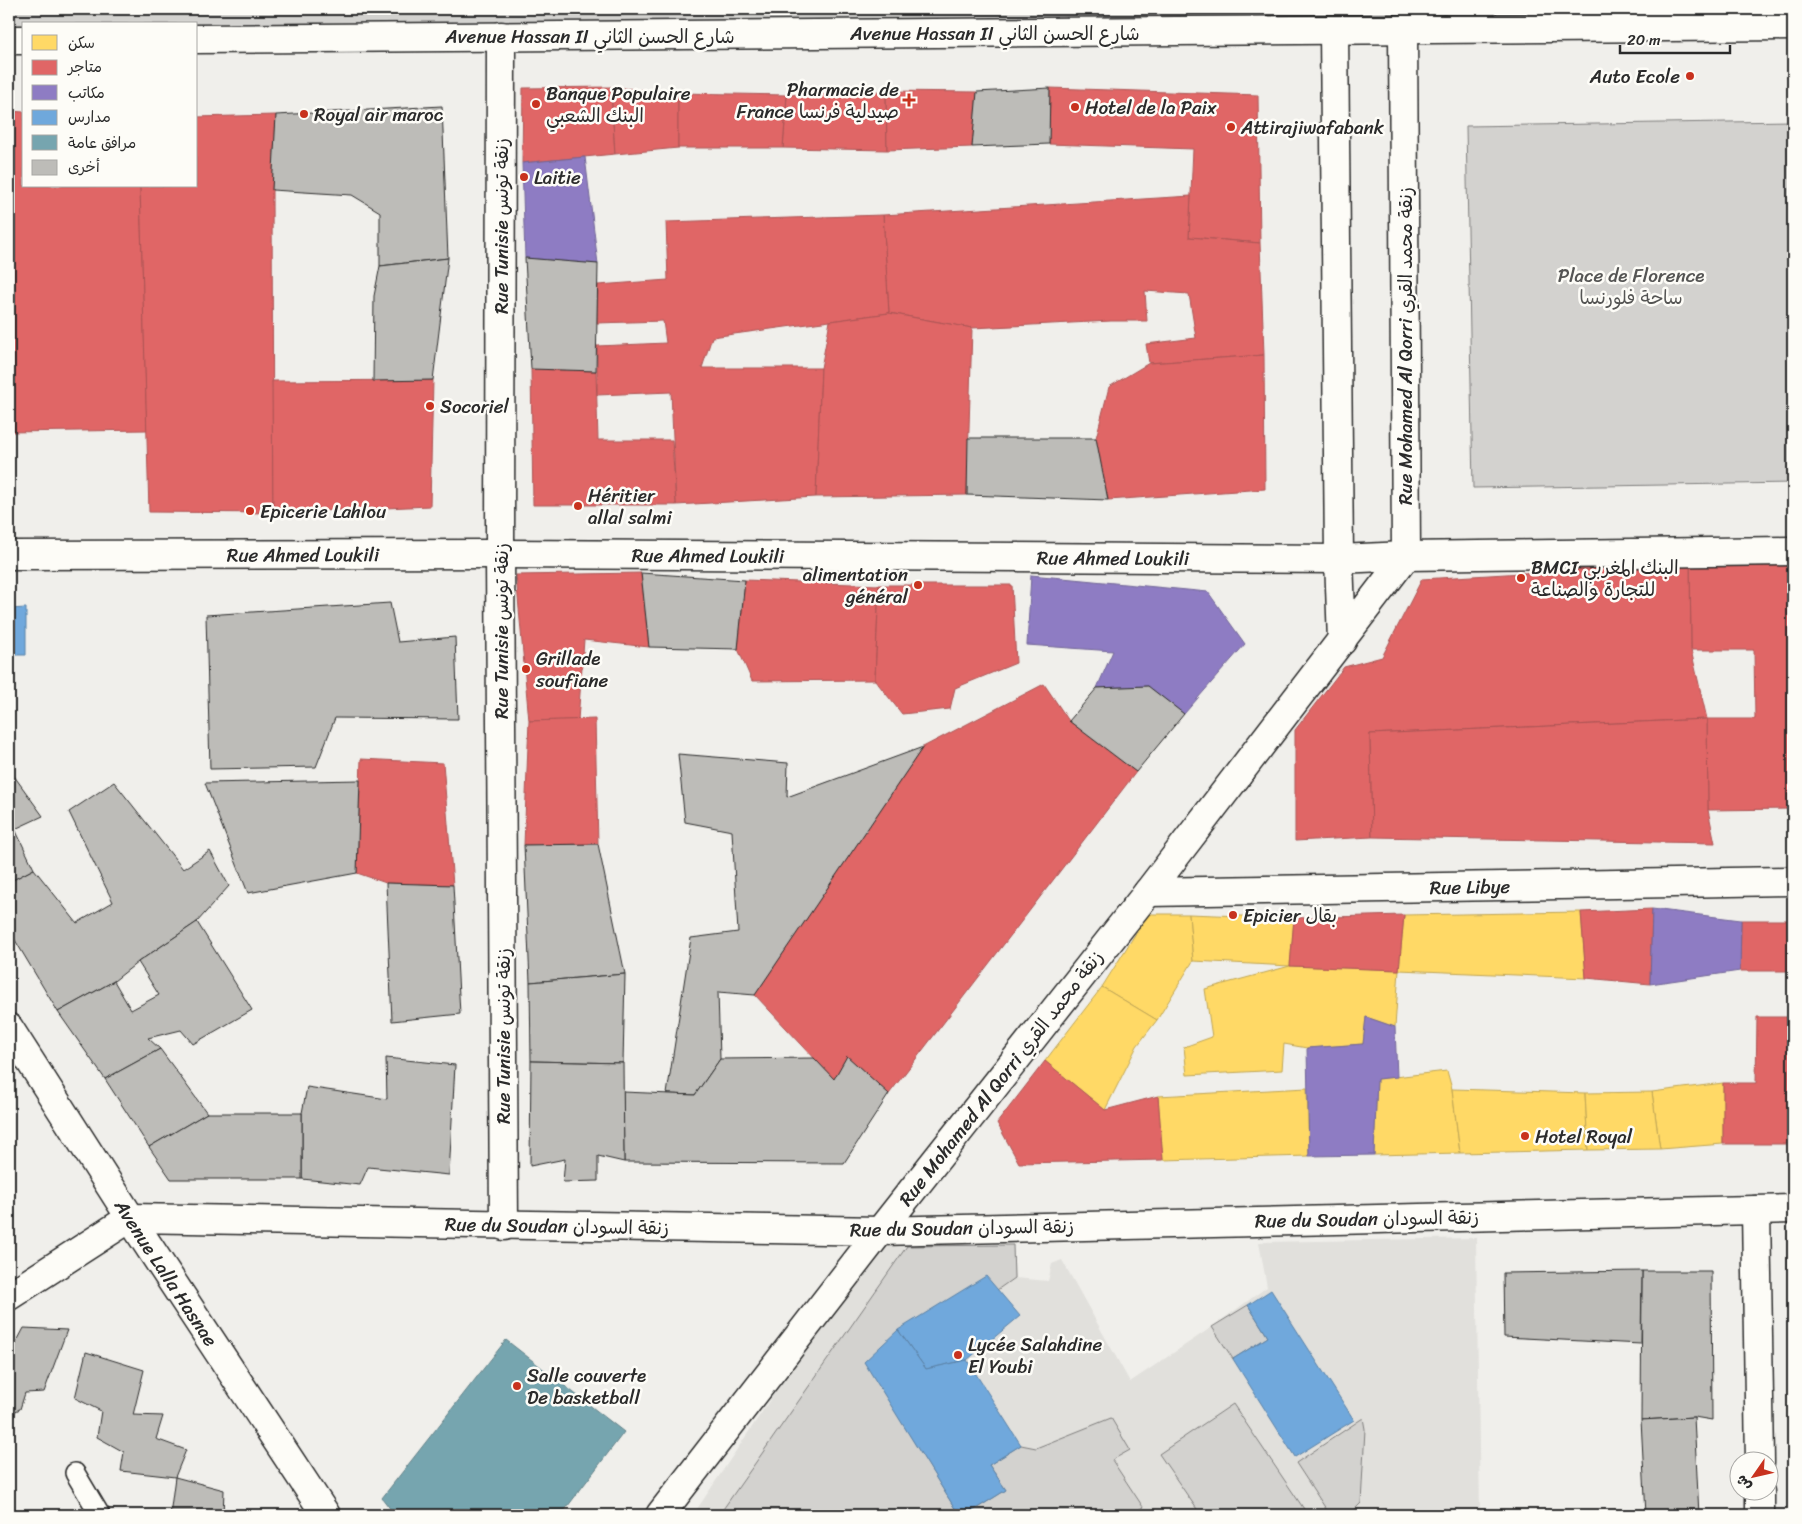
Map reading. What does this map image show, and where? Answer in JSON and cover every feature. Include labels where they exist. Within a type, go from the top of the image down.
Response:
[{"type":"street","name":"Avenue Hassan II شارع الحسن الثاني","points":[[198,39],[1793,26]]},
{"type":"street","name":"Rue Mohamed Al Qorri زنقة محمد القري","points":[[660,1515],[880,1231],[1148,892],[1406,556],[1403,29]]},
{"type":"street","points":[[1334,30],[1339,559],[1342,641]]},
{"type":"street","name":"Rue Tunisie زنقة تونس","points":[[501,36],[500,554],[504,1226]]},
{"type":"street","points":[[9,40],[22,40]]},
{"type":"street","name":"Rue Ahmed Loukili","points":[[9,555],[500,554],[1339,559],[1406,556],[1793,551]]},
{"type":"street","name":"Rue Libye","points":[[1148,892],[1793,881]]},
{"type":"street","name":"Avenue Lalla Hasnae","points":[[9,1028],[130,1218],[326,1515]]},
{"type":"street","name":"Rue du Soudan زنقة السودان","points":[[130,1218],[504,1226],[880,1231],[1793,1209]]},
{"type":"street","points":[[1756,1210],[1760,1452]]},
{"type":"street","points":[[9,1296],[130,1218]]},
{"type":"street","points":[[1760,1502],[1760,1515]]},
{"type":"lane","points":[[75,1473],[100,1515]]},
{"type":"shaded area","name":"Lycée Salahdine El Youbi","points":[[1476,1238],[1480,1515],[693,1515],[873,1246],[1013,1245],[1015,1278],[1048,1281],[1052,1264],[1062,1260],[1130,1382],[1212,1327],[1267,1287],[1259,1242]]},
{"type":"green space","points":[[9,9],[1793,9],[1793,18],[198,35],[198,22],[22,22],[22,35],[9,35]]},
{"type":"green space","name":"Place de Florence ساحة فلورنسا","points":[[1793,121],[1793,483],[1473,488],[1466,126]]},
{"type":"green space","points":[[1788,1239],[1793,1239],[1793,1326],[1788,1320]]},
{"type":"green space","points":[[1013,1245],[1014,1278],[997,1290],[865,1362],[959,1515],[719,1515],[907,1246]]},
{"type":"green space","points":[[1248,1305],[1268,1337],[1233,1359],[1212,1327]]},
{"type":"green space","points":[[1233,1404],[1308,1515],[1201,1515],[1159,1454]]},
{"type":"green space","points":[[1111,1418],[1130,1450],[1112,1460],[1143,1507],[1130,1515],[966,1515],[1006,1490],[989,1465],[1021,1445],[1036,1448]]},
{"type":"green space","points":[[1363,1418],[1365,1429],[1361,1503],[1349,1515],[1330,1515],[1296,1463]]},
{"type":"building: سكن","points":[[1581,912],[1586,978],[1399,970],[1404,915]]},
{"type":"building: سكن","points":[[1148,914],[1189,914],[1193,961],[1157,1020],[1102,987]]},
{"type":"building: سكن","points":[[1189,914],[1294,918],[1290,966],[1193,961]]},
{"type":"building: سكن","points":[[1290,966],[1399,970],[1395,1027],[1366,1017],[1363,1044],[1307,1048],[1284,1044],[1282,1070],[1187,1075],[1184,1047],[1212,1037],[1205,989]]},
{"type":"building: سكن","points":[[1102,987],[1157,1020],[1137,1046],[1105,1110],[1045,1061]]},
{"type":"building: سكن","points":[[1447,1071],[1452,1089],[1460,1153],[1374,1155],[1377,1079]]},
{"type":"building: سكن","points":[[1723,1083],[1723,1144],[1660,1149],[1652,1092]]},
{"type":"building: سكن","points":[[1307,1088],[1309,1156],[1163,1160],[1158,1096]]},
{"type":"building: سكن","points":[[1452,1089],[1585,1093],[1588,1150],[1460,1153]]},
{"type":"building: سكن","points":[[1652,1092],[1660,1149],[1588,1150],[1585,1093]]},
{"type":"building: متاجر","points":[[611,87],[615,154],[522,163],[523,88]]},
{"type":"building: متاجر","points":[[611,87],[678,93],[678,148],[615,154]]},
{"type":"building: متاجر","points":[[1050,88],[1258,95],[1260,243],[1189,237],[1193,149],[1049,144]]},
{"type":"building: متاجر","points":[[886,91],[887,150],[783,148],[787,95]]},
{"type":"building: متاجر","points":[[886,91],[977,92],[972,147],[887,150]]},
{"type":"building: متاجر","points":[[678,93],[787,95],[783,148],[678,148]]},
{"type":"building: متاجر","points":[[9,111],[22,112],[22,188],[140,188],[147,430],[9,432]]},
{"type":"building: متاجر","points":[[276,115],[272,190],[273,513],[149,512],[140,188],[198,188],[198,117]]},
{"type":"building: متاجر","points":[[1191,196],[1189,237],[1260,243],[1264,355],[1149,363],[1146,344],[1196,338],[1189,294],[1145,291],[1147,321],[972,328],[889,313],[883,215]]},
{"type":"building: متاجر","points":[[883,215],[889,313],[712,337],[702,368],[821,368],[816,497],[676,505],[671,392],[597,395],[597,346],[666,343],[663,321],[597,323],[598,285],[668,280],[666,222]]},
{"type":"building: متاجر","points":[[889,313],[972,328],[967,495],[816,497],[821,368],[830,321]]},
{"type":"building: متاجر","points":[[1264,355],[1265,489],[1108,500],[1096,438],[1109,387],[1149,363]]},
{"type":"building: متاجر","points":[[531,369],[596,371],[598,440],[672,440],[676,505],[533,505]]},
{"type":"building: متاجر","points":[[433,380],[430,506],[273,513],[272,381]]},
{"type":"building: متاجر","points":[[1690,563],[1793,563],[1793,809],[1708,810],[1707,719],[1755,719],[1754,650],[1691,650]]},
{"type":"building: متاجر","points":[[1690,563],[1691,650],[1707,719],[1370,734],[1372,837],[1295,841],[1295,730],[1344,667],[1382,657],[1422,579]]},
{"type":"building: متاجر","points":[[641,573],[649,647],[584,640],[578,720],[529,721],[516,575]]},
{"type":"building: متاجر","points":[[745,580],[879,585],[875,680],[752,681],[738,649]]},
{"type":"building: متاجر","points":[[879,585],[1012,585],[1016,663],[955,688],[950,709],[902,714],[875,680]]},
{"type":"building: متاجر","points":[[1044,684],[1069,721],[1136,772],[889,1094],[847,1056],[834,1079],[755,995],[923,747]]},
{"type":"building: متاجر","points":[[595,719],[598,844],[524,845],[529,721]]},
{"type":"building: متاجر","points":[[1707,719],[1708,810],[1715,843],[1372,837],[1370,734]]},
{"type":"building: متاجر","points":[[361,759],[443,763],[453,885],[386,883],[357,873]]},
{"type":"building: متاجر","points":[[1652,909],[1650,984],[1586,978],[1581,912]]},
{"type":"building: متاجر","points":[[1404,915],[1399,970],[1290,966],[1294,918]]},
{"type":"building: متاجر","points":[[1741,920],[1793,920],[1793,971],[1740,971]]},
{"type":"building: متاجر","points":[[1757,1017],[1793,1017],[1793,1144],[1723,1144],[1723,1083],[1756,1083]]},
{"type":"building: متاجر","points":[[1045,1061],[1105,1110],[1158,1096],[1163,1160],[1019,1163],[997,1123]]},
{"type":"building: مكاتب","points":[[585,157],[598,264],[525,258],[522,163]]},
{"type":"building: مكاتب","points":[[1031,575],[1208,592],[1245,644],[1184,714],[1148,686],[1097,688],[1113,651],[1027,645]]},
{"type":"building: مكاتب","points":[[1652,909],[1741,920],[1740,971],[1650,984]]},
{"type":"building: مكاتب","points":[[1366,1017],[1395,1027],[1397,1077],[1377,1079],[1374,1155],[1309,1156],[1307,1048],[1363,1044]]},
{"type":"building: مدارس","points":[[26,608],[26,655],[9,655],[9,609]]},
{"type":"building: مدارس","points":[[986,1276],[1020,1316],[967,1360],[926,1369],[898,1330]]},
{"type":"building: مدارس","points":[[1271,1290],[1354,1420],[1295,1457],[1233,1359],[1268,1337],[1248,1305]]},
{"type":"building: مدارس","points":[[898,1330],[926,1369],[967,1360],[1021,1445],[989,1465],[1006,1490],[966,1515],[959,1515],[864,1362]]},
{"type":"building: مرافق عامة","name":"Salle couverte De basketball","points":[[506,1340],[624,1432],[561,1515],[395,1515],[382,1498]]},
{"type":"building: أخرى","points":[[1050,88],[1049,144],[972,147],[977,92]]},
{"type":"building: أخرى","points":[[442,106],[448,258],[380,266],[380,212],[352,195],[272,190],[276,115]]},
{"type":"building: أخرى","points":[[448,258],[433,380],[373,381],[374,296],[380,266]]},
{"type":"building: أخرى","points":[[525,258],[598,264],[596,371],[531,369]]},
{"type":"building: أخرى","points":[[968,438],[1096,438],[1108,500],[967,495]]},
{"type":"building: أخرى","points":[[641,573],[745,580],[738,649],[649,647]]},
{"type":"building: أخرى","points":[[390,603],[398,642],[455,637],[458,719],[335,718],[316,767],[210,769],[206,615]]},
{"type":"building: أخرى","points":[[1148,686],[1184,714],[1136,772],[1069,721],[1097,688]]},
{"type":"building: أخرى","points":[[923,747],[755,995],[718,992],[720,1059],[695,1095],[667,1094],[691,938],[738,932],[732,831],[685,822],[678,754],[788,763],[787,797]]},
{"type":"building: أخرى","points":[[9,769],[43,816],[15,829],[34,869],[9,882]]},
{"type":"building: أخرى","points":[[360,780],[357,873],[248,893],[205,783]]},
{"type":"building: أخرى","points":[[114,782],[183,869],[210,851],[229,886],[197,922],[138,962],[114,981],[58,1012],[9,930],[9,882],[34,869],[77,923],[113,902],[69,812]]},
{"type":"building: أخرى","points":[[598,844],[625,974],[530,982],[524,845]]},
{"type":"building: أخرى","points":[[386,883],[453,885],[460,1014],[392,1021]]},
{"type":"building: أخرى","points":[[197,922],[252,1010],[193,1044],[181,1030],[148,1038],[160,1049],[105,1079],[58,1012],[114,981],[131,1010],[159,995],[138,962]]},
{"type":"building: أخرى","points":[[625,974],[623,1063],[531,1061],[530,982]]},
{"type":"building: أخرى","points":[[160,1049],[207,1113],[149,1147],[105,1079]]},
{"type":"building: أخرى","points":[[847,1056],[889,1094],[844,1163],[624,1162],[623,1092],[695,1095],[720,1059],[814,1058],[834,1079]]},
{"type":"building: أخرى","points":[[386,1058],[455,1065],[449,1175],[368,1167],[360,1185],[302,1179],[302,1113],[307,1087],[387,1099]]},
{"type":"building: أخرى","points":[[531,1061],[623,1063],[624,1162],[598,1156],[598,1181],[563,1182],[565,1159],[530,1166]]},
{"type":"building: أخرى","points":[[207,1113],[302,1113],[302,1179],[171,1179],[149,1147]]},
{"type":"building: أخرى","points":[[1642,1271],[1711,1271],[1712,1420],[1694,1417],[1641,1420]]},
{"type":"building: أخرى","points":[[1642,1271],[1641,1344],[1504,1337],[1503,1273]]},
{"type":"building: أخرى","points":[[24,1328],[67,1330],[44,1392],[25,1393],[20,1409],[9,1414],[9,1345],[15,1345]]},
{"type":"building: أخرى","points":[[86,1352],[144,1370],[133,1415],[163,1416],[156,1439],[186,1450],[175,1477],[121,1471],[124,1452],[97,1437],[101,1411],[75,1398]]},
{"type":"building: أخرى","points":[[1694,1417],[1699,1515],[1646,1515],[1641,1420]]},
{"type":"building: أخرى","points":[[175,1477],[224,1490],[223,1515],[170,1515]]},
{"type":"place","name":"Auto Ecole","points":[[1690,76]]},
{"type":"place","name":"Pharmacie de France صيدلية فرنسا","points":[[909,100]]},
{"type":"place","name":"Banque Populaire البنك الشعبي","points":[[536,104]]},
{"type":"place","name":"Hotel de la Paix","points":[[1075,107]]},
{"type":"place","name":"Royal air maroc","points":[[304,114]]},
{"type":"place","name":"Attirajiwafabank","points":[[1231,127]]},
{"type":"place","name":"Laitie","points":[[524,177]]},
{"type":"place","name":"Socoriel","points":[[430,406]]},
{"type":"place","name":"Héritier allal salmi","points":[[578,506]]},
{"type":"place","name":"Epicerie Lahlou","points":[[250,511]]},
{"type":"place","name":"BMCI البنك المغربي للتجارة والصناعة","points":[[1521,578]]},
{"type":"place","name":"alimentation général","points":[[918,585]]},
{"type":"place","name":"Grillade soufiane","points":[[526,669]]},
{"type":"place","name":"Epicier بقال","points":[[1233,915]]},
{"type":"place","name":"Hotel Royal","points":[[1525,1136]]},
{"type":"place","name":"Lycée Salahdine El Youbi","points":[[958,1355]]},
{"type":"place","name":"Salle couverte De basketball","points":[[517,1386]]}]
